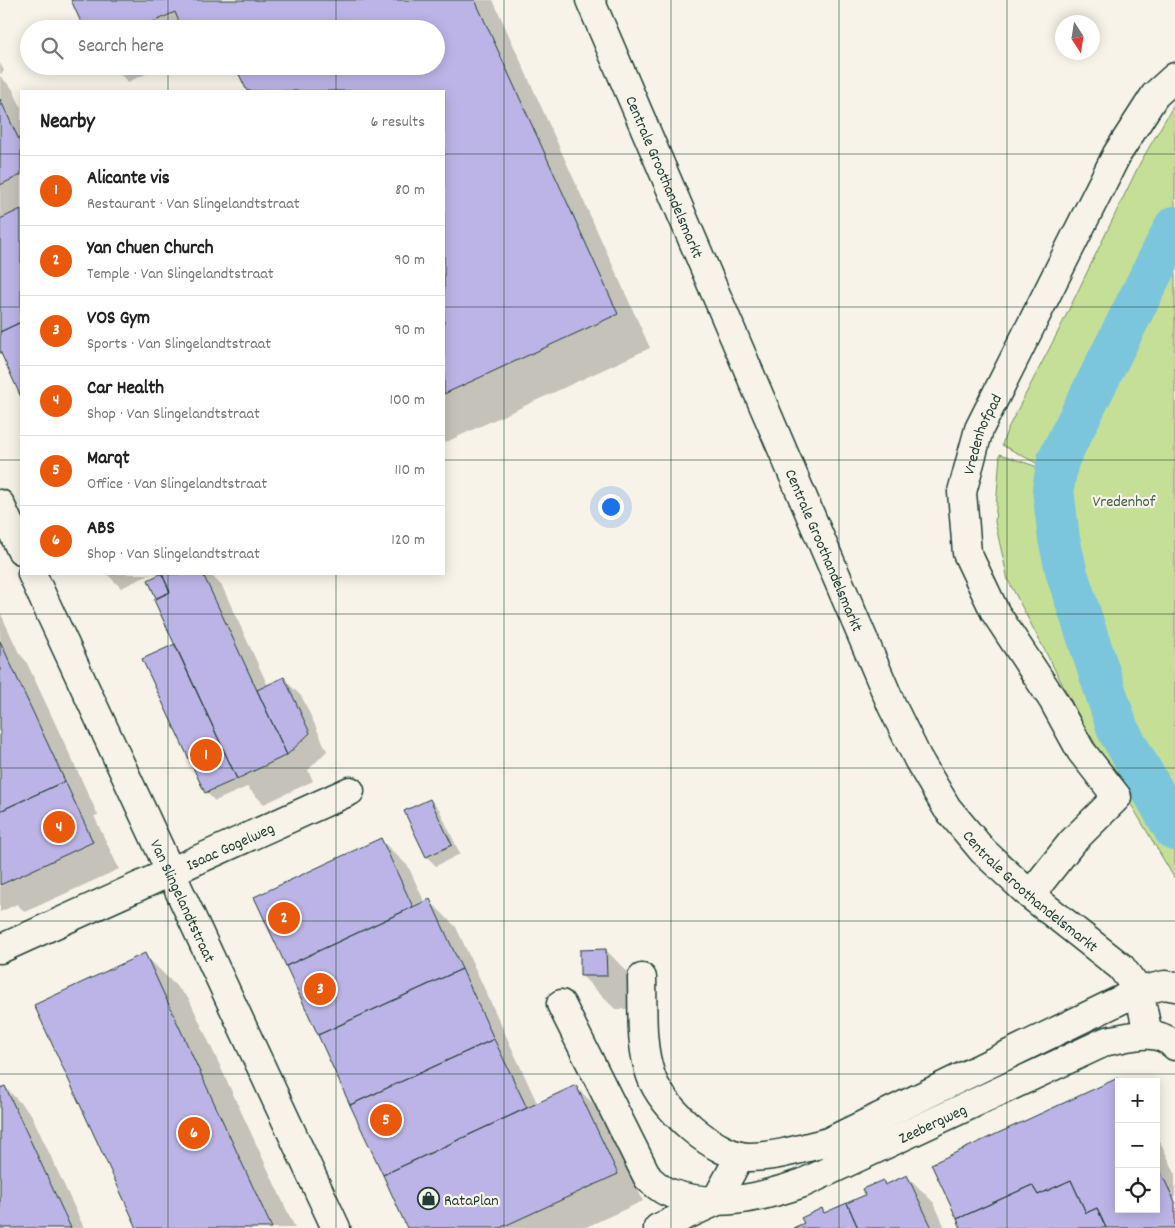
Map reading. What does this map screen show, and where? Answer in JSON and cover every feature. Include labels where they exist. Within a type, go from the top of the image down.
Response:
[{"type":"street","name":"Centrale Groothandelsmarkt","points":[[590,0],[888,697],[918,759],[947,808],[983,851],[1030,895],[1120,967],[1157,988],[1148,1034]]},
{"type":"street","name":"Vredenhofpad","points":[[1030,895],[1072,842],[1117,797],[1082,751],[1054,700],[995,612],[967,553],[962,492],[979,429],[1118,154],[1155,95],[1175,77]]},
{"type":"street","points":[[0,504],[20,548]]},
{"type":"street","name":"Van Slingelandtstraat","points":[[32,575],[336,1228]]},
{"type":"street","name":"Isaac Gogelweg","points":[[0,949],[350,791]]},
{"type":"street","name":"Zeebergweg","points":[[642,978],[645,1053],[651,1078],[669,1106],[683,1120],[720,1148],[740,1156],[751,1157],[795,1151],[828,1142],[1157,988]]},
{"type":"street","name":"Zeebergweg","points":[[561,1004],[648,1178],[669,1193],[715,1202]]},
{"type":"street","points":[[1148,1034],[1154,1034],[1169,1040],[1175,1046]]},
{"type":"street","name":"Zeebergweg","points":[[658,1228],[715,1202],[767,1195],[803,1183],[1082,1051],[1107,1041],[1148,1034]]},
{"type":"street","points":[[715,1202],[740,1156]]},
{"type":"green space","name":"Vredenhof","points":[[1175,103],[1175,879],[1080,718],[1008,580],[995,522],[1000,454],[1055,473],[1002,445],[1007,430],[1060,328],[1140,163]]},
{"type":"building","points":[[71,0],[475,0],[618,314],[445,394],[445,90],[247,90],[239,75],[445,75],[445,20],[178,20],[175,12],[158,20],[80,20]]},
{"type":"building","points":[[0,99],[20,142],[20,175],[0,185]]},
{"type":"building","points":[[20,209],[20,322],[0,332],[0,219]]},
{"type":"building","points":[[20,322],[20,395],[0,351],[0,332]]},
{"type":"building","points":[[162,575],[170,592],[156,598],[148,580]]},
{"type":"building","points":[[162,575],[203,575],[287,755],[237,779],[154,600],[170,592]]},
{"type":"building","points":[[0,641],[65,781],[0,811]]},
{"type":"building","points":[[175,644],[237,779],[205,793],[142,659]]},
{"type":"building","points":[[284,677],[310,733],[287,755],[257,690]]},
{"type":"building","points":[[65,781],[93,842],[0,885],[0,811]]},
{"type":"building","points":[[430,799],[452,845],[426,857],[404,811]]},
{"type":"building","points":[[381,838],[413,907],[286,966],[254,897]]},
{"type":"building","points":[[430,899],[462,969],[318,1035],[286,966]]},
{"type":"building","points":[[606,949],[607,976],[580,976],[580,950]]},
{"type":"building","points":[[145,953],[272,1228],[137,1228],[34,1005]]},
{"type":"building","points":[[462,969],[494,1039],[350,1105],[318,1035]]},
{"type":"building","points":[[494,1039],[527,1108],[383,1175],[350,1105]]},
{"type":"building","points":[[1115,1079],[1115,1213],[1160,1213],[1160,1170],[1175,1202],[1175,1228],[1106,1228],[1097,1208],[1086,1213],[1071,1180],[1038,1195],[1032,1185],[957,1219],[931,1164]]},
{"type":"building","points":[[576,1085],[618,1174],[500,1228],[407,1228],[383,1175]]},
{"type":"building","points":[[5,1086],[71,1228],[0,1228],[0,1088]]},
{"type":"building","points":[[907,1175],[932,1228],[858,1228],[847,1203],[865,1195],[862,1189],[883,1180],[885,1185]]},
{"type":"building","points":[[1071,1180],[1086,1213],[1097,1208],[1106,1228],[961,1228],[957,1219],[1032,1185],[1038,1195]]},
{"type":"building","points":[[847,1203],[858,1228],[793,1228],[804,1223],[801,1218],[822,1208],[824,1213]]},
{"type":"waterway","points":[[1175,227],[1058,460],[1053,489],[1059,539],[1067,574],[1118,730],[1175,830]]},
{"type":"place","name":"Alicante vis","points":[[206,755]]},
{"type":"place","name":"Car Health","points":[[59,827]]},
{"type":"place","name":"Yan Chuen Church","points":[[284,918]]},
{"type":"place","name":"VOS Gym","points":[[320,989]]},
{"type":"place","name":"Marqt","points":[[386,1120]]},
{"type":"place","name":"ABS","points":[[194,1133]]},
{"type":"place","name":"RataPlan","points":[[428,1199]]}]
